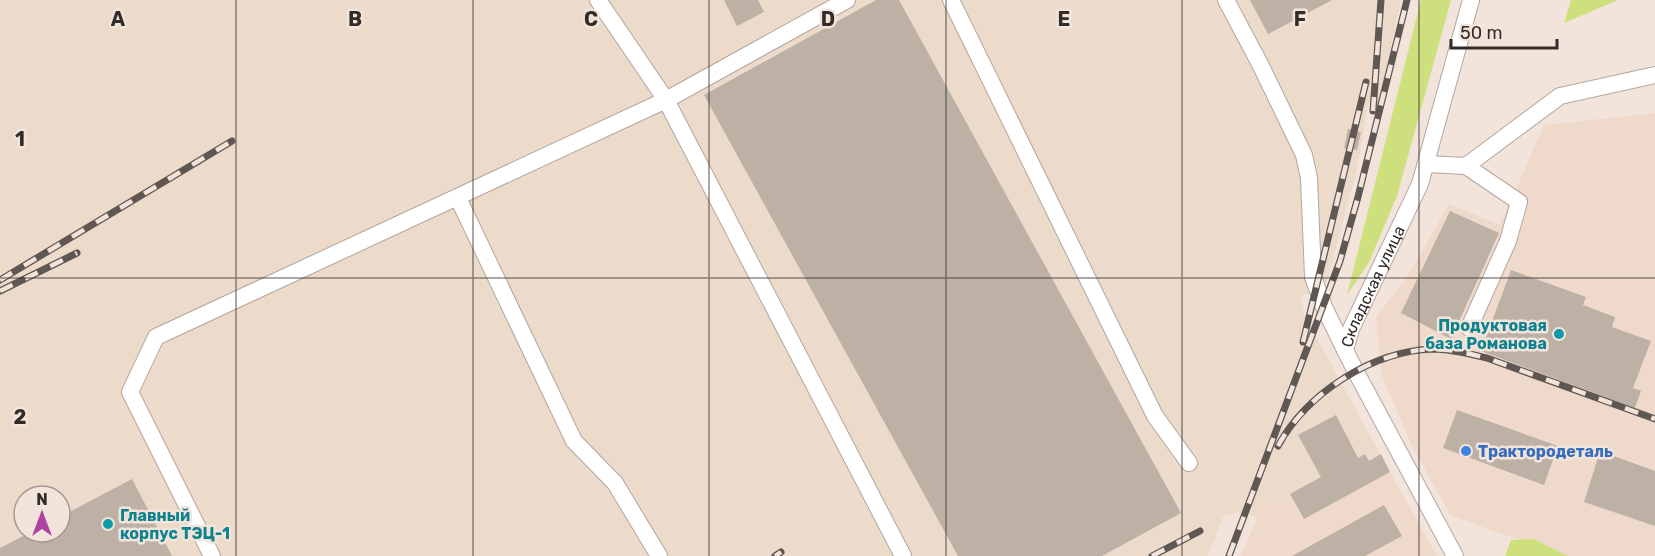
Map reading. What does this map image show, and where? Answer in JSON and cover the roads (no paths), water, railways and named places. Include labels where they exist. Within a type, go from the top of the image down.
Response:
[{"type":"street","points":[[598,0],[666,100],[903,556]]},
{"type":"street","points":[[212,556],[130,392],[156,337],[666,100],[847,0]]},
{"type":"street","points":[[951,0],[1155,416],[1189,463]]},
{"type":"street","points":[[1226,0],[1304,155],[1309,178],[1313,277],[1320,298],[1346,350]]},
{"type":"street","name":"Складская улица","points":[[1455,556],[1346,350],[1351,329],[1416,193],[1471,0]]},
{"type":"street","points":[[1466,166],[1560,96],[1655,75]]},
{"type":"street","points":[[1426,164],[1466,166],[1519,202],[1508,241],[1469,328]]},
{"type":"street","points":[[458,198],[574,441],[615,483],[659,556]]},
{"type":"railway","points":[[1373,111],[1381,0]]},
{"type":"railway","points":[[1229,556],[1340,261],[1407,0]]},
{"type":"railway","points":[[1303,342],[1366,82]]},
{"type":"railway","points":[[0,280],[232,141]]},
{"type":"railway","points":[[0,291],[77,253]]},
{"type":"railway","points":[[1278,446],[1290,427],[1306,409],[1344,378],[1387,358],[1433,349],[1487,358],[1655,419]]},
{"type":"railway","points":[[1152,556],[1200,531]]},
{"type":"railway","points":[[775,556],[781,552]]},
{"type":"place","name":"Продуктовая база Романова","points":[[1559,334]]},
{"type":"place","name":"Трактородеталь","points":[[1466,451]]},
{"type":"place","name":"Главный корпус ТЭЦ-1","points":[[108,524]]}]
